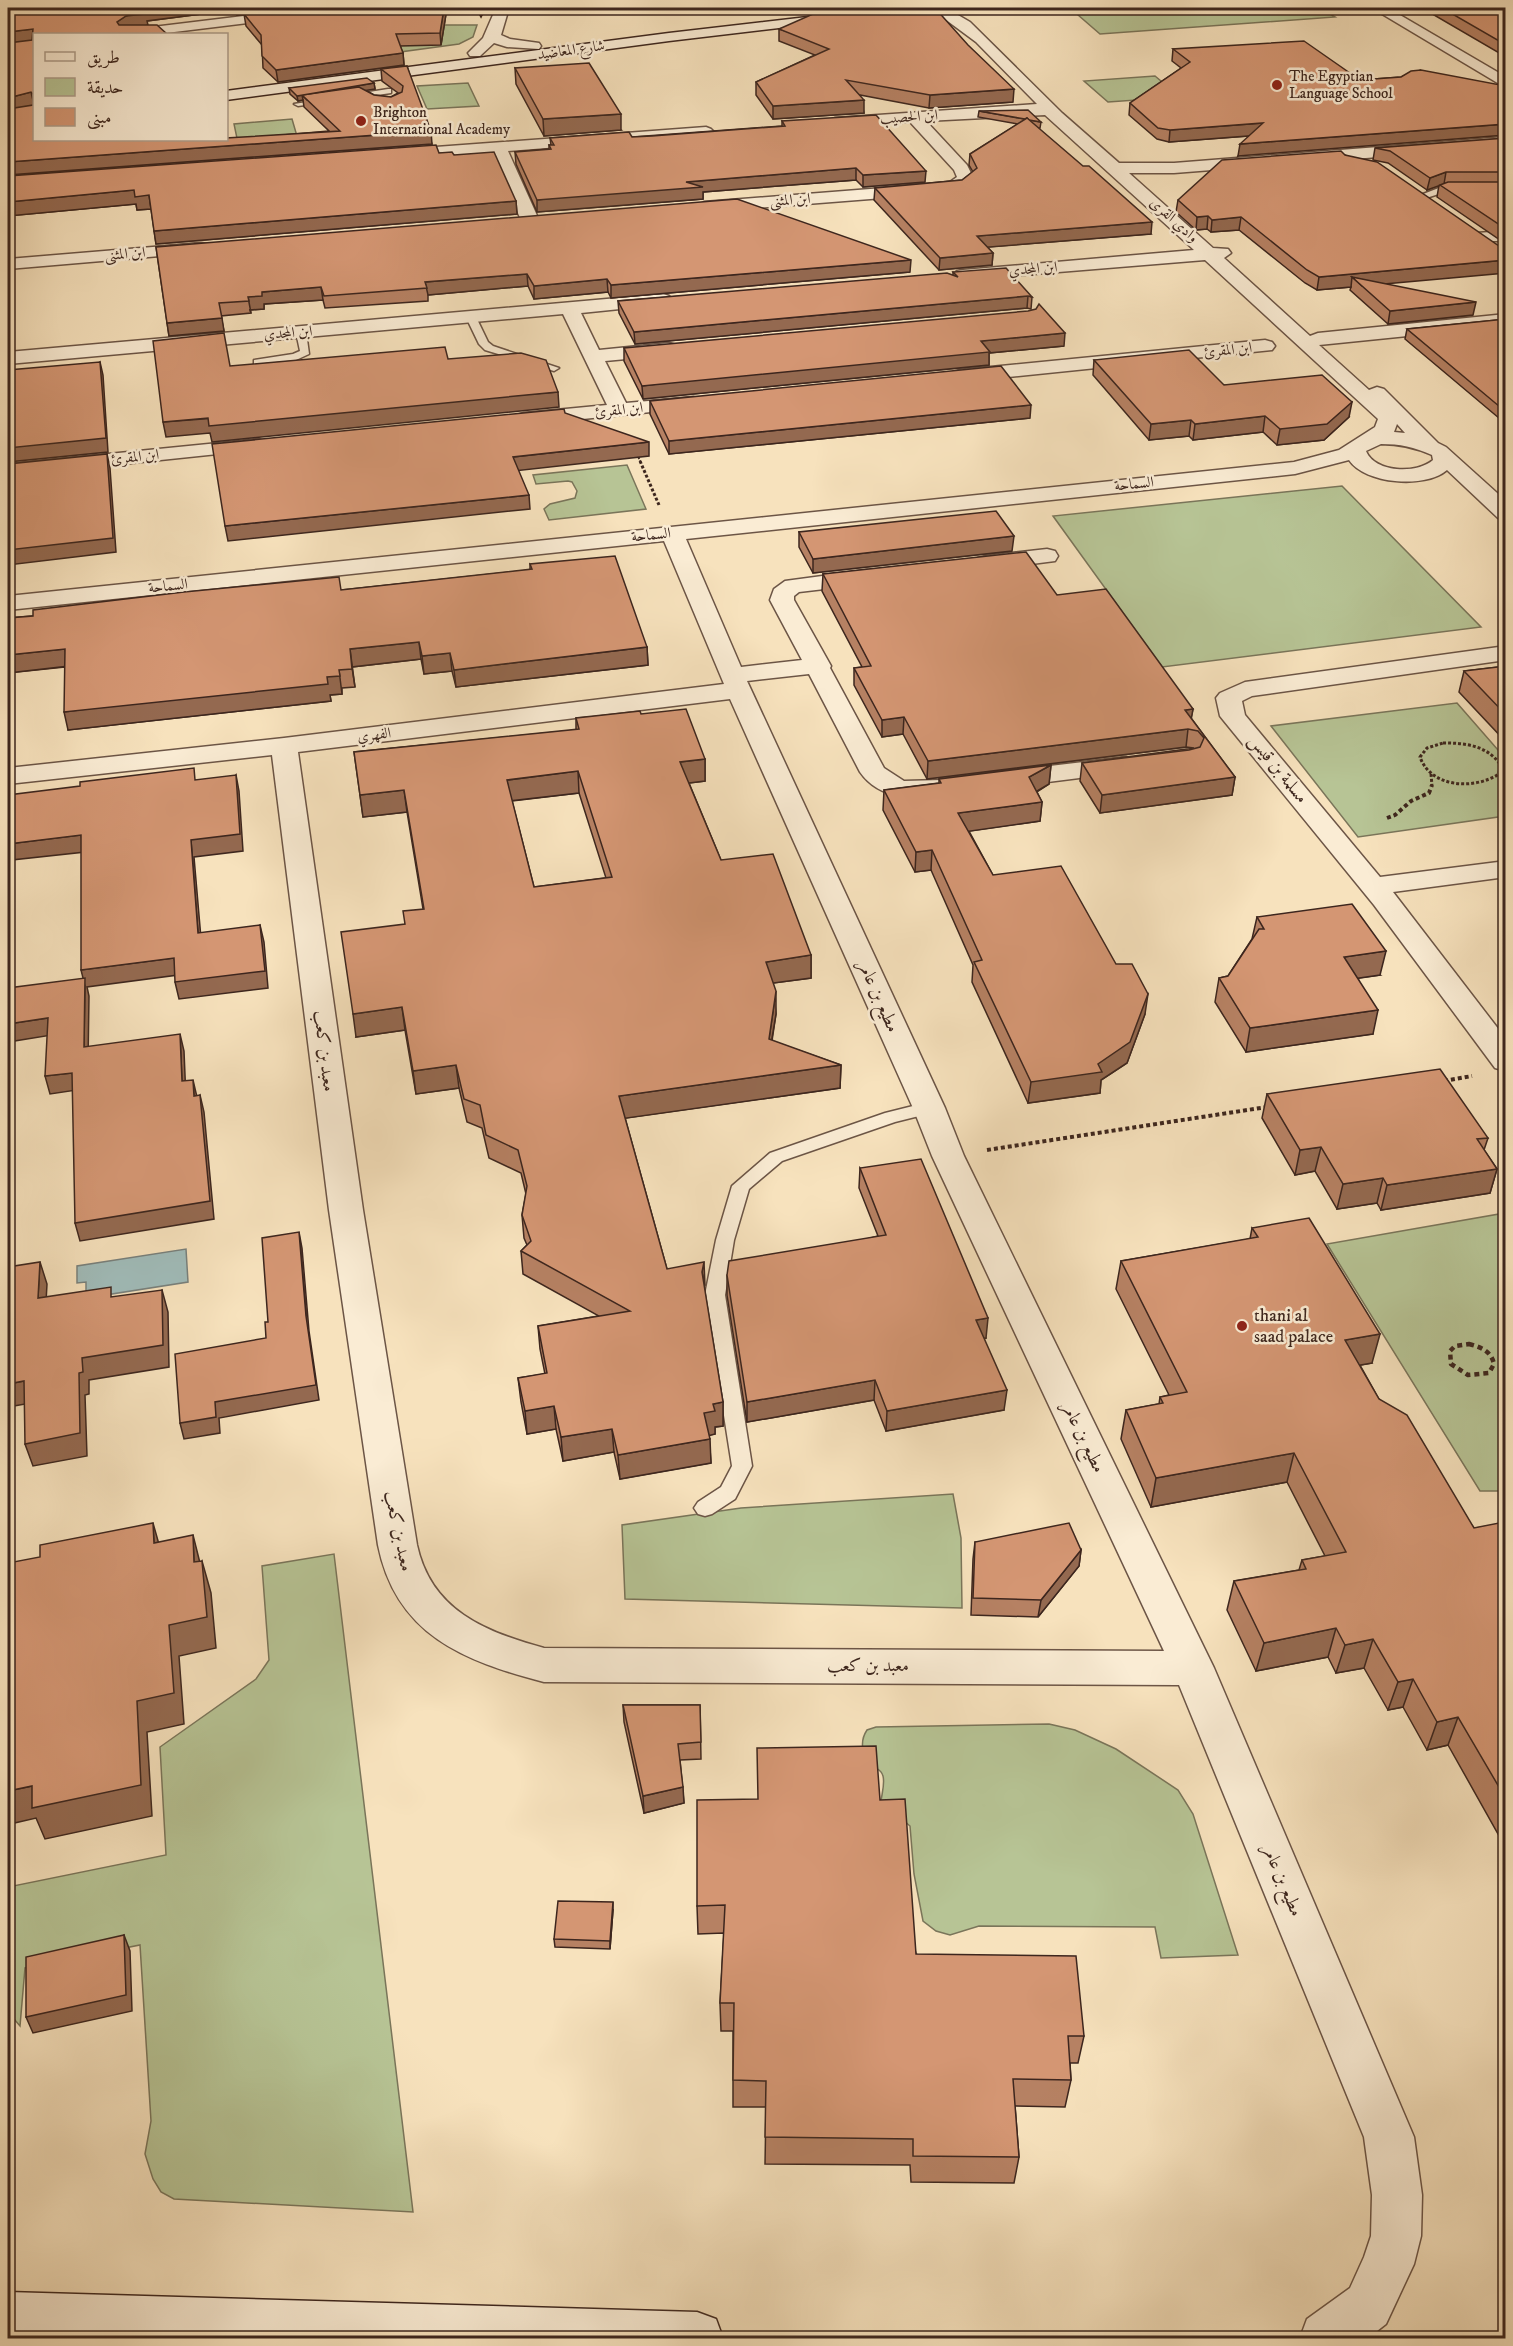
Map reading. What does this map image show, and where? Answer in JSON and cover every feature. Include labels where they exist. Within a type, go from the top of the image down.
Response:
[{"type":"street","points":[[136,33],[338,8]]},
{"type":"street","points":[[475,53],[483,48],[493,34],[502,8]]},
{"type":"street","name":"شارع المعاضيد","points":[[228,87],[831,8]]},
{"type":"street","name":"شارع المعاضيد","points":[[228,96],[872,11],[915,8]]},
{"type":"street","points":[[928,8],[961,8]]},
{"type":"street","name":"وادي القرى","points":[[936,8],[958,18],[1037,98],[1131,175]]},
{"type":"street","name":"وادي القرى","points":[[973,8],[971,12],[974,18],[1003,50],[1131,175],[1217,253],[1388,418],[1385,430],[1364,443]]},
{"type":"street","points":[[1379,8],[1503,73]]},
{"type":"street","points":[[1394,8],[1503,73]]},
{"type":"street","points":[[493,34],[495,38],[507,43],[534,46]]},
{"type":"street","name":"ابن الحصيب","points":[[818,124],[985,111],[1033,105],[1041,101],[1037,98]]},
{"type":"street","name":"ابن الحصيب","points":[[985,111],[1037,109],[1049,111],[1057,116]]},
{"type":"street","name":"ابن المثنى","points":[[684,208],[934,189],[961,183],[966,179],[961,168],[913,117]]},
{"type":"street","points":[[378,156],[723,131]]},
{"type":"street","points":[[1131,175],[1174,168],[1506,142]]},
{"type":"street","points":[[498,147],[536,219],[507,222]]},
{"type":"street","points":[[1131,175],[1334,161],[1396,162],[1506,148]]},
{"type":"street","points":[[1334,161],[1396,162]]},
{"type":"street","points":[[1406,184],[1440,207]]},
{"type":"street","points":[[1465,225],[1506,255]]},
{"type":"street","points":[[1482,237],[1506,236]]},
{"type":"street","name":"ابن المثنى","points":[[8,264],[221,246]]},
{"type":"street","name":"وادي القرى","points":[[1217,253],[1355,372],[1500,508]]},
{"type":"street","name":"ابن المجدي","points":[[949,276],[1217,253]]},
{"type":"street","name":"ابن المجدي","points":[[8,358],[676,299]]},
{"type":"street","points":[[568,308],[619,410]]},
{"type":"street","points":[[1318,339],[1506,320]]},
{"type":"street","name":"ابن المقرئ","points":[[936,379],[1265,346]]},
{"type":"street","points":[[594,356],[685,347]]},
{"type":"street","name":"وادي القرى","points":[[1355,372],[1388,383],[1478,461]]},
{"type":"street","name":"ابن المقرئ","points":[[501,422],[713,401]]},
{"type":"street","points":[[1382,472],[1358,460],[1355,450],[1364,443],[1401,438],[1437,451],[1444,462],[1435,470],[1414,475]]},
{"type":"street","name":"ابن المقرئ","points":[[8,470],[278,443]]},
{"type":"street","name":"السماحة","points":[[1295,468],[1346,454],[1364,443]]},
{"type":"street","name":"السماحة","points":[[8,603],[1295,468],[1382,472]]},
{"type":"street","name":"وادي القرى","points":[[1382,472],[1414,475],[1467,491],[1500,508]]},
{"type":"street","name":"مطيع بن عامر","points":[[672,533],[736,683],[929,1108],[948,1156],[1193,1668],[1389,2137],[1397,2195],[1396,2236],[1388,2264],[1368,2306],[1326,2338]]},
{"type":"street","points":[[964,565],[1047,555]]},
{"type":"street","points":[[893,574],[793,586],[782,594],[782,600],[819,666],[873,772],[883,784],[896,789],[913,790],[1151,761]]},
{"type":"street","name":"مسلمة بن قيس","points":[[1506,653],[1245,688],[1229,698],[1233,716],[1379,893],[1506,1061]]},
{"type":"street","name":"الفهري","points":[[8,777],[284,746],[736,683],[819,666]]},
{"type":"street","name":"معبد بن كعب","points":[[284,746],[340,1179],[377,1418],[400,1554],[409,1582],[424,1606],[470,1641],[498,1653],[544,1665],[1193,1668]]},
{"type":"street","points":[[1379,893],[1506,869]]},
{"type":"street","points":[[1379,893],[1506,884]]},
{"type":"street","points":[[8,2318],[698,2338]]},
{"type":"lane","points":[[298,104],[363,95],[392,94],[369,77]]},
{"type":"lane","points":[[363,95],[372,102]]},
{"type":"lane","points":[[1423,195],[1466,196],[1489,190],[1506,189]]},
{"type":"lane","points":[[471,317],[484,344],[489,348],[554,368]]},
{"type":"lane","points":[[258,362],[296,357],[305,352],[301,332]]},
{"type":"lane","points":[[705,1508],[728,1493],[742,1466],[715,1295],[725,1240],[741,1186],[776,1157],[891,1117],[929,1108]]},
{"type":"path","points":[[619,410],[672,533]]},
{"type":"path","points":[[1387,818],[1395,815],[1411,801],[1429,793],[1432,787],[1431,774],[1424,768],[1420,757],[1427,748],[1443,743],[1463,743],[1483,749],[1497,759],[1501,770],[1494,779],[1468,784],[1447,781],[1431,774]]},
{"type":"path","points":[[1434,1082],[1482,1075]]},
{"type":"path","points":[[948,1156],[1268,1107]]},
{"type":"path","points":[[1469,1344],[1487,1351],[1494,1364],[1491,1371],[1485,1375],[1472,1376],[1462,1373],[1451,1364],[1450,1350],[1455,1346],[1469,1344]]},
{"type":"green space","points":[[1070,8],[1320,8],[1335,17],[1100,34]]},
{"type":"green space","points":[[357,25],[477,25],[473,37],[459,44],[348,59]]},
{"type":"green space","points":[[1155,76],[1180,97],[1108,102],[1084,81]]},
{"type":"green space","points":[[468,83],[479,106],[427,109],[417,86]]},
{"type":"green space","points":[[292,119],[299,143],[239,148],[234,124]]},
{"type":"green space","points":[[627,465],[646,509],[549,520],[544,509],[550,504],[575,498],[577,491],[572,482],[568,481],[536,484],[533,475]]},
{"type":"green space","points":[[1342,486],[1481,627],[1162,667],[1053,516]]},
{"type":"green space","points":[[1457,703],[1505,758],[1505,816],[1358,837],[1271,726]]},
{"type":"green space","points":[[1505,1213],[1505,1491],[1480,1491],[1327,1244]]},
{"type":"green space","points":[[953,1494],[961,1538],[962,1608],[625,1599],[622,1525],[741,1508]]},
{"type":"green space","points":[[334,1554],[413,2212],[174,2199],[161,2192],[153,2179],[145,2154],[151,2121],[140,1945],[25,1968],[20,2026],[8,2012],[8,1887],[166,1855],[160,1747],[256,1679],[269,1660],[262,1566]]},
{"type":"green space","points":[[1049,1724],[1075,1730],[1116,1749],[1178,1790],[1193,1814],[1238,1955],[1161,1958],[1155,1927],[979,1926],[950,1935],[936,1931],[923,1921],[914,1874],[910,1826],[881,1801],[883,1776],[869,1762],[862,1744],[867,1730],[876,1727]]},
{"type":"water","points":[[186,1249],[188,1282],[86,1298],[86,1282],[77,1283],[77,1266]]},
{"type":"building","points":[[8,8],[162,8],[142,10],[146,14],[126,16],[117,22],[119,25],[157,25],[166,33],[33,33],[33,94],[31,92],[8,98],[8,43],[32,40],[33,29],[8,32]]},
{"type":"building","points":[[298,8],[444,8],[440,33],[396,34],[403,53],[276,70],[262,56],[261,35],[244,14]]},
{"type":"building","points":[[873,8],[935,8],[968,45],[1014,89],[930,95],[846,80],[864,100],[773,106],[756,82],[829,49],[779,29],[813,14]]},
{"type":"building","points":[[1442,8],[1506,8],[1506,45]]},
{"type":"building","points":[[1304,41],[1360,80],[1401,77],[1411,71],[1421,70],[1506,86],[1506,124],[1240,144],[1263,123],[1170,130],[1158,128],[1130,103],[1190,62],[1173,49]]},
{"type":"building","points":[[589,63],[621,114],[543,119],[515,68]]},
{"type":"building","points":[[407,66],[431,131],[8,162],[8,109],[33,105],[33,141],[228,141],[228,138],[340,131],[302,95],[359,87],[374,95],[391,97],[402,92],[403,86],[381,69]]},
{"type":"building","points":[[367,78],[374,83],[297,96],[289,88]]},
{"type":"building","points":[[1028,110],[1041,122],[979,111]]},
{"type":"building","points":[[876,115],[926,171],[863,175],[856,168],[686,182],[703,187],[537,200],[515,152],[551,149],[549,145],[554,145],[550,138],[629,132],[632,137],[652,136],[785,126],[782,121]]},
{"type":"building","points":[[1027,118],[1083,166],[1089,166],[1152,222],[977,236],[993,253],[940,258],[875,188],[962,180],[977,168],[970,154]]},
{"type":"building","points":[[1506,138],[1506,172],[1446,172],[1430,178],[1390,151],[1375,148]]},
{"type":"building","points":[[436,145],[439,153],[452,152],[454,155],[494,152],[516,201],[154,231],[149,195],[135,197],[134,190],[8,202],[8,176]]},
{"type":"building","points":[[1341,151],[1345,155],[1377,162],[1506,249],[1506,260],[1319,277],[1241,217],[1212,220],[1208,216],[1197,217],[1178,200],[1222,160]]},
{"type":"building","points":[[1448,182],[1506,182],[1506,229],[1440,185]]},
{"type":"building","points":[[737,199],[911,260],[611,285],[607,279],[534,286],[527,274],[425,282],[427,288],[324,296],[321,287],[262,292],[262,296],[248,297],[249,301],[219,303],[222,318],[167,323],[156,247]]},
{"type":"building","points":[[1006,268],[1032,297],[634,332],[618,301],[947,273],[958,277],[953,272]]},
{"type":"building","points":[[1352,277],[1476,302],[1390,311]]},
{"type":"building","points":[[1039,304],[1065,333],[981,341],[990,352],[642,386],[624,348],[1028,311],[1036,309]]},
{"type":"building","points":[[1506,319],[1506,412],[1407,329]]},
{"type":"building","points":[[224,333],[230,366],[445,347],[448,359],[521,353],[546,360],[558,392],[209,426],[208,418],[163,422],[153,341]]},
{"type":"building","points":[[1189,350],[1224,385],[1322,375],[1352,402],[1327,424],[1280,429],[1265,416],[1195,424],[1191,420],[1151,424],[1094,360]]},
{"type":"building","points":[[100,362],[106,438],[8,448],[8,370]]},
{"type":"building","points":[[1001,366],[1031,405],[669,441],[650,401]]},
{"type":"building","points":[[564,409],[565,413],[649,442],[513,457],[529,495],[225,526],[212,444]]},
{"type":"building","points":[[107,454],[113,538],[8,550],[8,464]]},
{"type":"building","points":[[996,511],[1014,536],[813,559],[799,532]]},
{"type":"building","points":[[1026,552],[1057,595],[1106,589],[1193,709],[1185,710],[1235,777],[1102,795],[1082,763],[1200,747],[1204,738],[1198,731],[1188,729],[928,761],[904,717],[882,720],[854,668],[871,666],[823,574]]},
{"type":"building","points":[[615,556],[647,647],[454,670],[450,653],[422,656],[419,642],[350,649],[352,669],[339,670],[340,676],[327,677],[328,684],[64,712],[65,649],[8,655],[8,618],[33,616],[33,610],[339,577],[341,590],[532,569],[530,564]]},
{"type":"building","points":[[1506,666],[1506,715],[1464,671]]},
{"type":"building","points":[[686,709],[705,759],[680,762],[721,860],[773,854],[811,955],[766,962],[776,991],[769,1039],[841,1065],[619,1096],[667,1269],[704,1262],[702,1272],[723,1402],[713,1404],[715,1411],[704,1413],[710,1439],[618,1455],[612,1429],[561,1437],[554,1406],[525,1411],[518,1378],[547,1373],[538,1326],[630,1311],[521,1251],[531,1241],[522,1215],[527,1186],[518,1150],[486,1135],[480,1105],[464,1099],[456,1065],[413,1071],[402,1007],[353,1014],[341,932],[405,924],[403,911],[424,909],[404,790],[360,795],[354,752],[579,729],[576,718],[640,711],[641,714]],"holes":[[[578,771],[612,877],[534,887],[507,780]]]},
{"type":"building","points":[[1051,765],[1029,777],[1042,802],[958,813],[993,875],[1061,866],[1116,964],[1132,964],[1148,994],[1130,1042],[1098,1064],[1102,1072],[1031,1082],[974,962],[982,960],[932,850],[916,852],[884,790],[941,783],[939,779]]},
{"type":"building","points":[[194,768],[195,780],[236,775],[240,834],[191,840],[198,933],[260,925],[265,971],[175,982],[174,958],[81,970],[81,835],[8,844],[8,795],[80,786],[80,782]]},
{"type":"building","points":[[1352,904],[1386,951],[1344,957],[1378,1010],[1250,1028],[1219,978],[1228,976],[1259,929],[1264,929],[1257,917]]},
{"type":"building","points":[[85,978],[84,1047],[180,1034],[182,1081],[193,1080],[194,1096],[200,1095],[210,1201],[75,1223],[72,1073],[45,1076],[48,1018],[8,1024],[8,988]]},
{"type":"building","points":[[1440,1069],[1488,1138],[1477,1139],[1497,1169],[1387,1185],[1383,1178],[1343,1184],[1321,1147],[1300,1150],[1267,1094]]},
{"type":"building","points":[[921,1159],[988,1318],[976,1320],[1007,1390],[887,1411],[875,1380],[747,1402],[727,1275],[729,1261],[886,1235],[860,1168]]},
{"type":"building","points":[[1309,1218],[1380,1334],[1345,1340],[1379,1399],[1407,1415],[1474,1528],[1504,1522],[1506,1525],[1506,1799],[1458,1717],[1437,1722],[1413,1679],[1398,1682],[1373,1639],[1345,1645],[1336,1628],[1264,1643],[1234,1581],[1306,1569],[1302,1560],[1346,1552],[1294,1453],[1156,1478],[1126,1410],[1163,1403],[1160,1397],[1187,1392],[1121,1261],[1258,1237],[1252,1228]]},
{"type":"building","points":[[299,1232],[306,1316],[316,1385],[215,1402],[216,1417],[180,1423],[175,1354],[266,1338],[265,1322],[268,1322],[262,1238]]},
{"type":"building","points":[[40,1262],[38,1298],[111,1287],[111,1297],[162,1290],[163,1345],[82,1358],[83,1372],[79,1373],[80,1433],[25,1444],[24,1381],[8,1384],[8,1267]]},
{"type":"building","points":[[153,1523],[154,1543],[193,1535],[194,1562],[202,1561],[207,1617],[169,1625],[174,1693],[137,1701],[141,1785],[32,1808],[32,1786],[8,1791],[8,1563],[40,1557],[40,1545]]},
{"type":"building","points":[[1069,1523],[1081,1550],[1041,1600],[973,1598],[975,1542]]},
{"type":"building","points":[[623,1705],[700,1705],[701,1742],[678,1744],[683,1787],[643,1796]]},
{"type":"building","points":[[876,1746],[880,1800],[905,1799],[916,1954],[1076,1956],[1084,2036],[1068,2036],[1071,2080],[1013,2079],[1019,2157],[913,2156],[913,2139],[765,2137],[766,2081],[733,2080],[734,2003],[720,2003],[725,1905],[697,1906],[697,1800],[758,1799],[757,1748]]},
{"type":"building","points":[[558,1901],[613,1902],[610,1941],[554,1939]]},
{"type":"building","points":[[124,1935],[126,1995],[26,2017],[26,1957]]},
{"type":"place","name":"The Egyptian Language School","points":[[1277,85]]},
{"type":"place","name":"Brighton International Academy","points":[[361,121]]},
{"type":"place","name":"thani al saad palace","points":[[1242,1326]]}]
